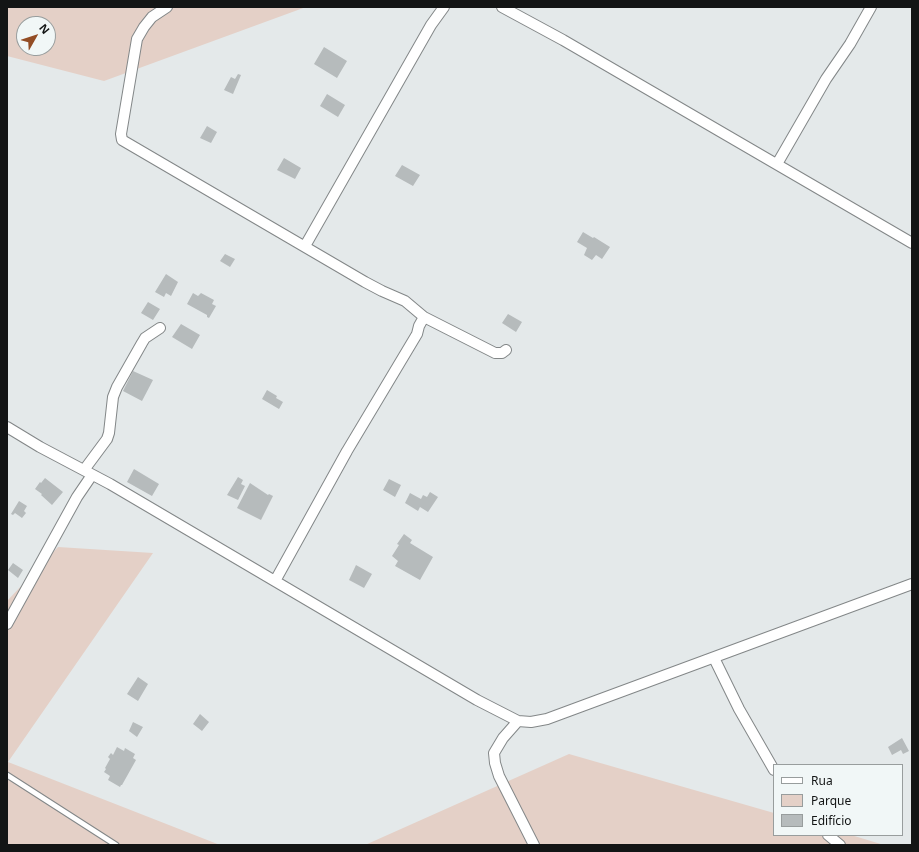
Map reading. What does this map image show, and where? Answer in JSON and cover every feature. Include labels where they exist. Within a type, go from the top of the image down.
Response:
[{"type":"street","points":[[167,7],[152,17],[137,39],[121,134],[122,140],[376,288],[405,301],[424,317],[495,353],[502,353],[506,350]]},
{"type":"street","points":[[305,246],[428,32],[444,7]]},
{"type":"street","points":[[502,7],[563,40],[912,243]]},
{"type":"street","points":[[777,164],[871,7]]},
{"type":"street","points":[[276,581],[348,451],[417,334],[424,317]]},
{"type":"street","points":[[7,624],[107,439],[113,396],[117,387],[145,338],[160,328]]},
{"type":"street","points":[[7,427],[110,484],[477,700],[518,721],[531,722],[547,719],[912,584]]},
{"type":"street","points":[[714,658],[739,709],[773,768]]},
{"type":"street","points":[[518,721],[503,738],[494,753],[495,762],[499,776],[534,845]]},
{"type":"street","points":[[829,836],[840,845]]},
{"type":"lane","points":[[7,776],[116,845]]},
{"type":"green space","points":[[7,7],[306,7],[104,81],[7,56]]},
{"type":"green space","points":[[58,547],[153,553],[8,762],[220,845],[7,845],[7,601]]},
{"type":"green space","points":[[569,754],[773,813],[773,836],[854,836],[884,845],[365,845]]},
{"type":"building","points":[[324,47],[347,61],[337,78],[314,64]]},
{"type":"building","points":[[238,74],[241,75],[233,94],[224,90],[231,77],[235,79]]},
{"type":"building","points":[[327,94],[345,105],[338,117],[320,106]]},
{"type":"building","points":[[207,126],[217,132],[211,143],[200,138]]},
{"type":"building","points":[[284,158],[301,168],[295,179],[277,170]]},
{"type":"building","points":[[402,165],[420,175],[413,186],[395,176]]},
{"type":"building","points":[[583,232],[610,247],[602,259],[596,255],[592,260],[584,255],[587,248],[577,242]]},
{"type":"building","points":[[225,254],[235,259],[230,267],[220,261]]},
{"type":"building","points":[[166,274],[178,282],[171,296],[166,293],[164,297],[155,292]]},
{"type":"building","points":[[193,293],[198,296],[201,293],[214,300],[212,304],[216,306],[209,318],[207,315],[187,304]]},
{"type":"building","points":[[148,302],[160,309],[153,320],[141,313]]},
{"type":"building","points":[[508,314],[522,322],[516,332],[502,323]]},
{"type":"building","points":[[181,324],[200,335],[192,349],[172,337]]},
{"type":"building","points":[[133,371],[153,380],[142,401],[123,391]]},
{"type":"building","points":[[267,390],[283,402],[279,409],[262,399]]},
{"type":"building","points":[[134,469],[159,484],[152,496],[127,482]]},
{"type":"building","points":[[238,477],[243,480],[241,484],[245,486],[238,500],[227,495]]},
{"type":"building","points":[[45,478],[63,492],[52,505],[35,489]]},
{"type":"building","points":[[389,479],[401,485],[395,497],[383,490]]},
{"type":"building","points":[[250,483],[268,495],[273,496],[261,520],[237,508]]},
{"type":"building","points":[[430,492],[438,497],[428,512],[420,507],[418,511],[405,503],[410,493],[421,499],[423,495],[427,497]]},
{"type":"building","points":[[19,501],[27,506],[24,511],[26,513],[22,518],[15,513],[13,515],[11,514]]},
{"type":"building","points":[[404,534],[412,540],[410,543],[433,557],[420,580],[395,566],[398,561],[392,556],[399,545],[397,544]]},
{"type":"building","points":[[13,563],[23,570],[18,578],[8,570]]},
{"type":"building","points":[[356,565],[372,574],[364,588],[349,580]]},
{"type":"building","points":[[138,677],[148,684],[138,701],[127,694]]},
{"type":"building","points":[[200,714],[209,722],[202,731],[193,724]]},
{"type":"building","points":[[133,722],[143,727],[137,737],[129,731]]},
{"type":"building","points":[[902,738],[909,751],[903,754],[901,750],[892,755],[888,747]]},
{"type":"building","points":[[117,747],[124,751],[125,748],[135,754],[133,758],[136,760],[120,787],[108,780],[110,776],[104,772],[110,759],[108,757],[111,753],[113,755]]}]
